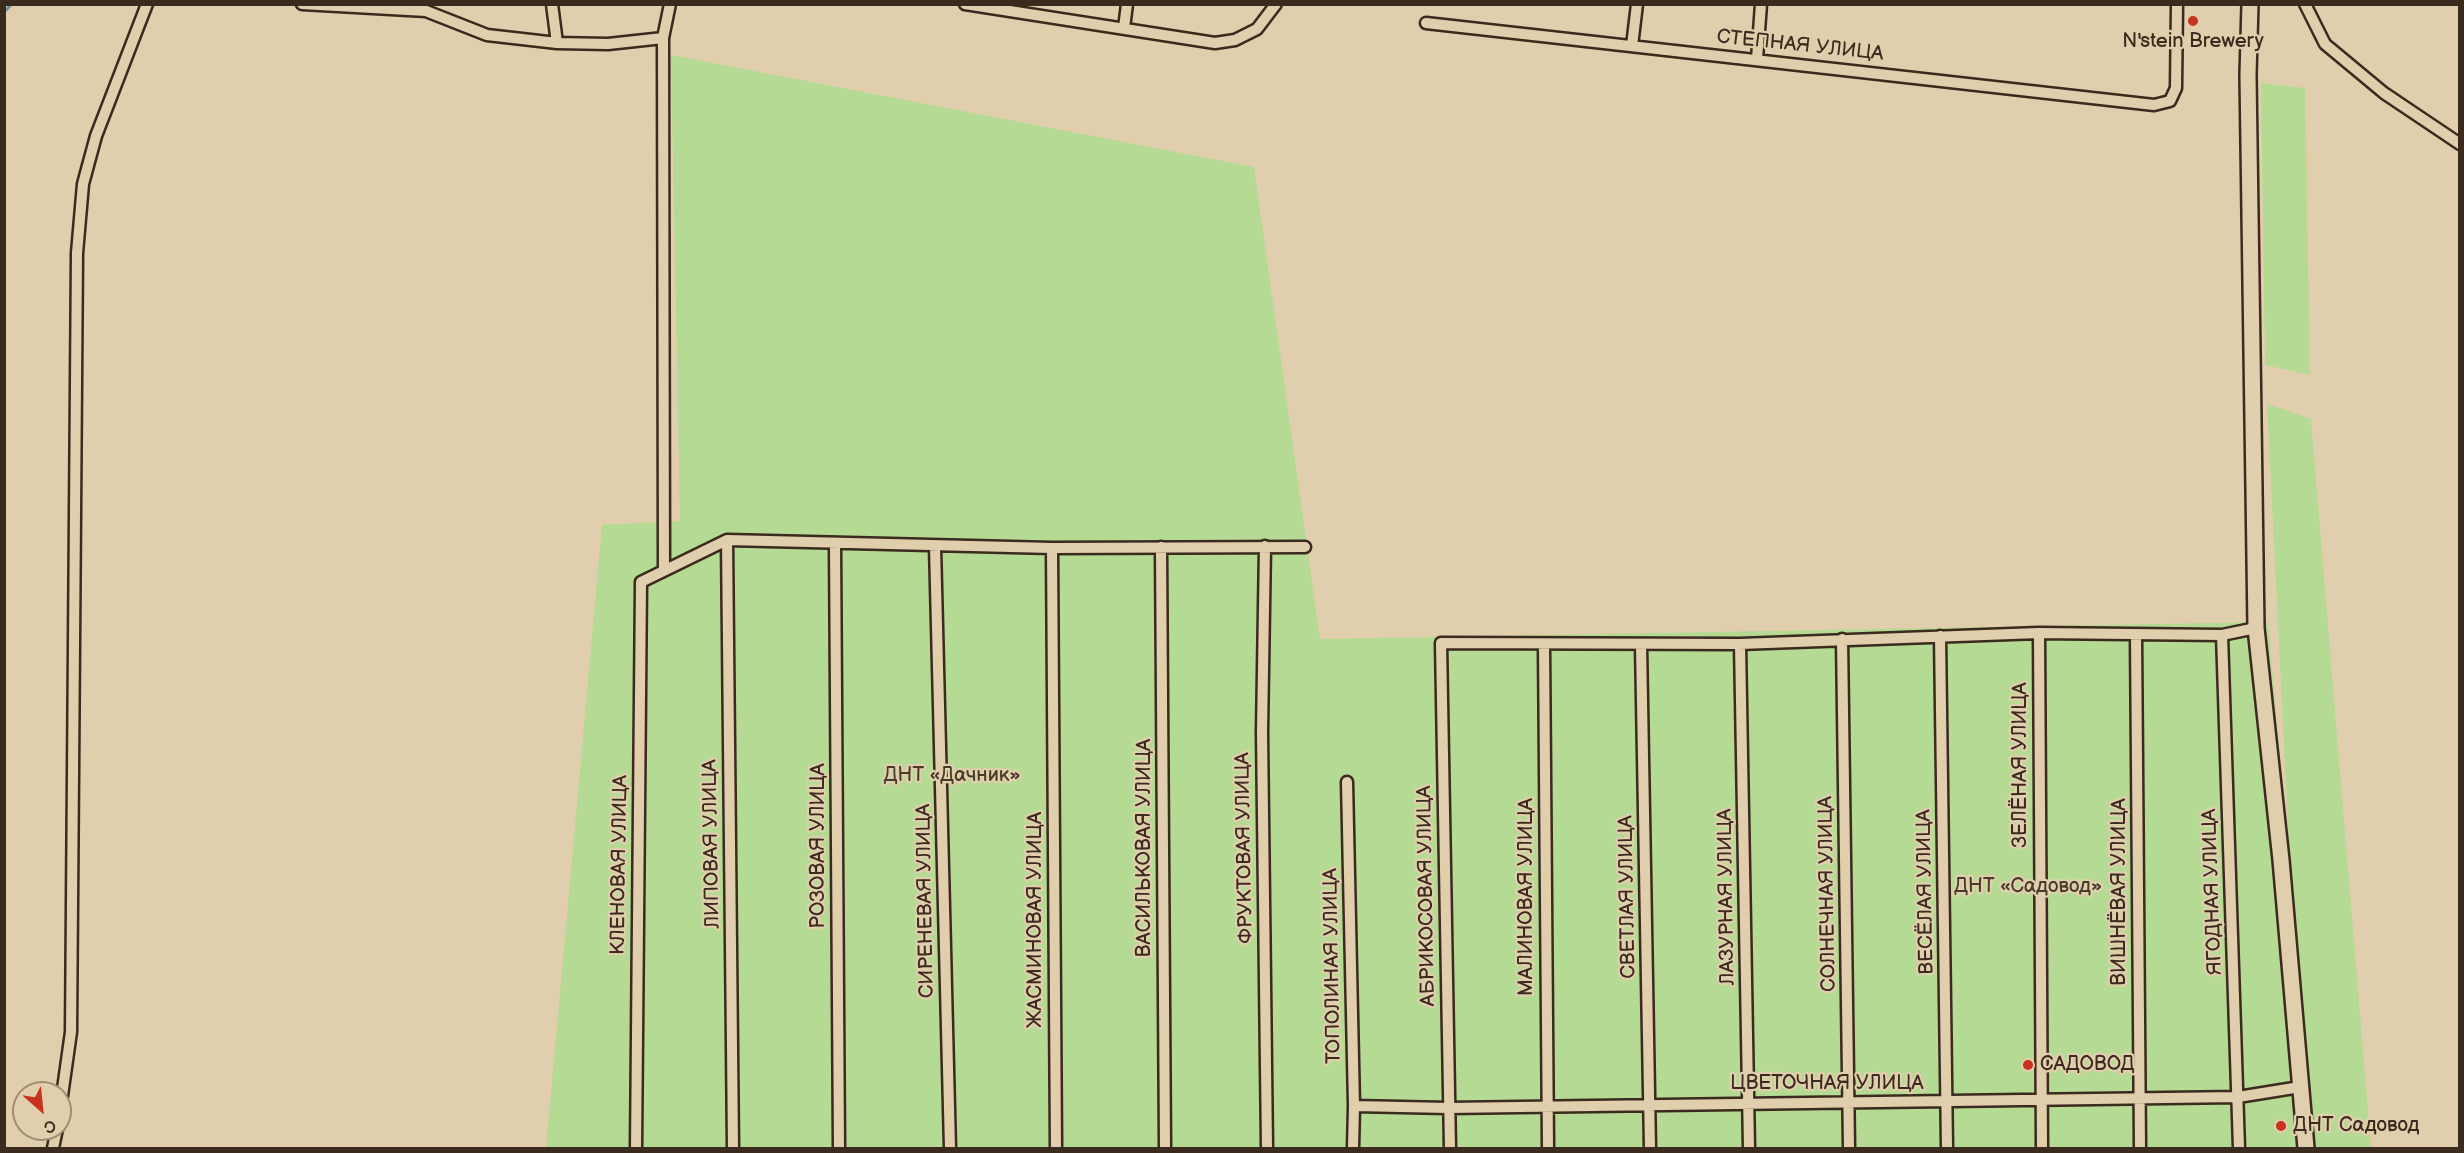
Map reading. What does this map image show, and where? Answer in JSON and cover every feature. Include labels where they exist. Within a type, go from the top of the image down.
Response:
[{"type":"main road","points":[[2250,4],[2248,75],[2256,628],[2281,860],[2306,1149]]},
{"type":"street","points":[[64,1081],[71,1032],[77,253],[83,184],[96,136],[147,4]]},
{"type":"street","points":[[302,4],[425,8],[487,35],[557,43],[608,45],[663,38]]},
{"type":"street","points":[[552,4],[557,43]]},
{"type":"street","points":[[670,4],[663,38],[664,571],[727,540],[1052,548],[1305,547]]},
{"type":"street","points":[[965,4],[1215,43],[1235,40],[1257,29],[1276,4]]},
{"type":"street","points":[[1124,28],[1127,4]]},
{"type":"street","points":[[1632,46],[1638,4]]},
{"type":"street","points":[[1757,59],[1761,4]]},
{"type":"street","name":"СТЕПНАЯ УЛИЦА","points":[[1426,23],[2154,105],[2170,101],[2176,88],[2177,4]]},
{"type":"street","points":[[2305,4],[2325,44],[2385,93],[2460,144]]},
{"type":"street","name":"ЛИПОВАЯ УЛИЦА","points":[[727,540],[733,1149]]},
{"type":"street","name":"РОЗОВАЯ УЛИЦА","points":[[835,544],[839,1149]]},
{"type":"street","name":"СИРЕНЕВАЯ УЛИЦА","points":[[935,546],[950,1149]]},
{"type":"street","name":"ФРУКТОВАЯ УЛИЦА","points":[[1265,546],[1262,732],[1267,1149]]},
{"type":"street","name":"ВАСИЛЬКОВАЯ УЛИЦА","points":[[1161,547],[1166,1149]]},
{"type":"street","name":"ЖАСМИНОВАЯ УЛИЦА","points":[[1052,548],[1056,1149]]},
{"type":"street","name":"КЛЕНОВАЯ УЛИЦА","points":[[636,1149],[641,582],[664,571]]},
{"type":"street","points":[[1544,645],[1740,644],[2039,633],[2222,635],[2256,628]]},
{"type":"street","name":"ЗЕЛЁНАЯ УЛИЦА","points":[[2039,633],[2042,1149]]},
{"type":"street","name":"ВИШНЁВАЯ УЛИЦА","points":[[2136,635],[2140,1149]]},
{"type":"street","name":"ЯГОДНАЯ УЛИЦА","points":[[2222,635],[2239,1149]]},
{"type":"street","name":"ВЕСЁЛАЯ УЛИЦА","points":[[1940,636],[1947,1149]]},
{"type":"street","name":"СОЛНЕЧНАЯ УЛИЦА","points":[[1842,639],[1849,1149]]},
{"type":"street","name":"АБРИКОСОВАЯ УЛИЦА","points":[[1450,1149],[1441,643],[1544,645]]},
{"type":"street","name":"ЛАЗУРНАЯ УЛИЦА","points":[[1740,644],[1749,1149]]},
{"type":"street","name":"МАЛИНОВАЯ УЛИЦА","points":[[1544,645],[1548,1149]]},
{"type":"street","name":"СВЕТЛАЯ УЛИЦА","points":[[1641,645],[1650,1149]]},
{"type":"street","name":"ТОПОЛИНАЯ УЛИЦА","points":[[1347,782],[1353,1149]]},
{"type":"street","name":"ЦВЕТОЧНАЯ УЛИЦА","points":[[1354,1106],[1448,1108],[1848,1101],[2041,1101],[2238,1097],[2300,1087]]},
{"type":"green space","points":[[671,55],[1254,167],[1320,639],[2268,622],[2291,887],[2267,404],[2311,419],[2371,1148],[546,1148],[602,525],[680,521]]},
{"type":"green space","points":[[2261,83],[2305,88],[2310,375],[2265,365]]},
{"type":"waterway","points":[[4,12],[12,4]]},
{"type":"place","name":"N'stein Brewery","points":[[2193,21]]},
{"type":"place","name":"САДОВОД","points":[[2028,1065]]},
{"type":"place","name":"ДНТ Садовод","points":[[2281,1126]]},
{"type":"park label","name":"ДНТ «Дачник»","points":[[952,776]]},
{"type":"park label","name":"ДНТ «Садовод»","points":[[2028,887]]}]
